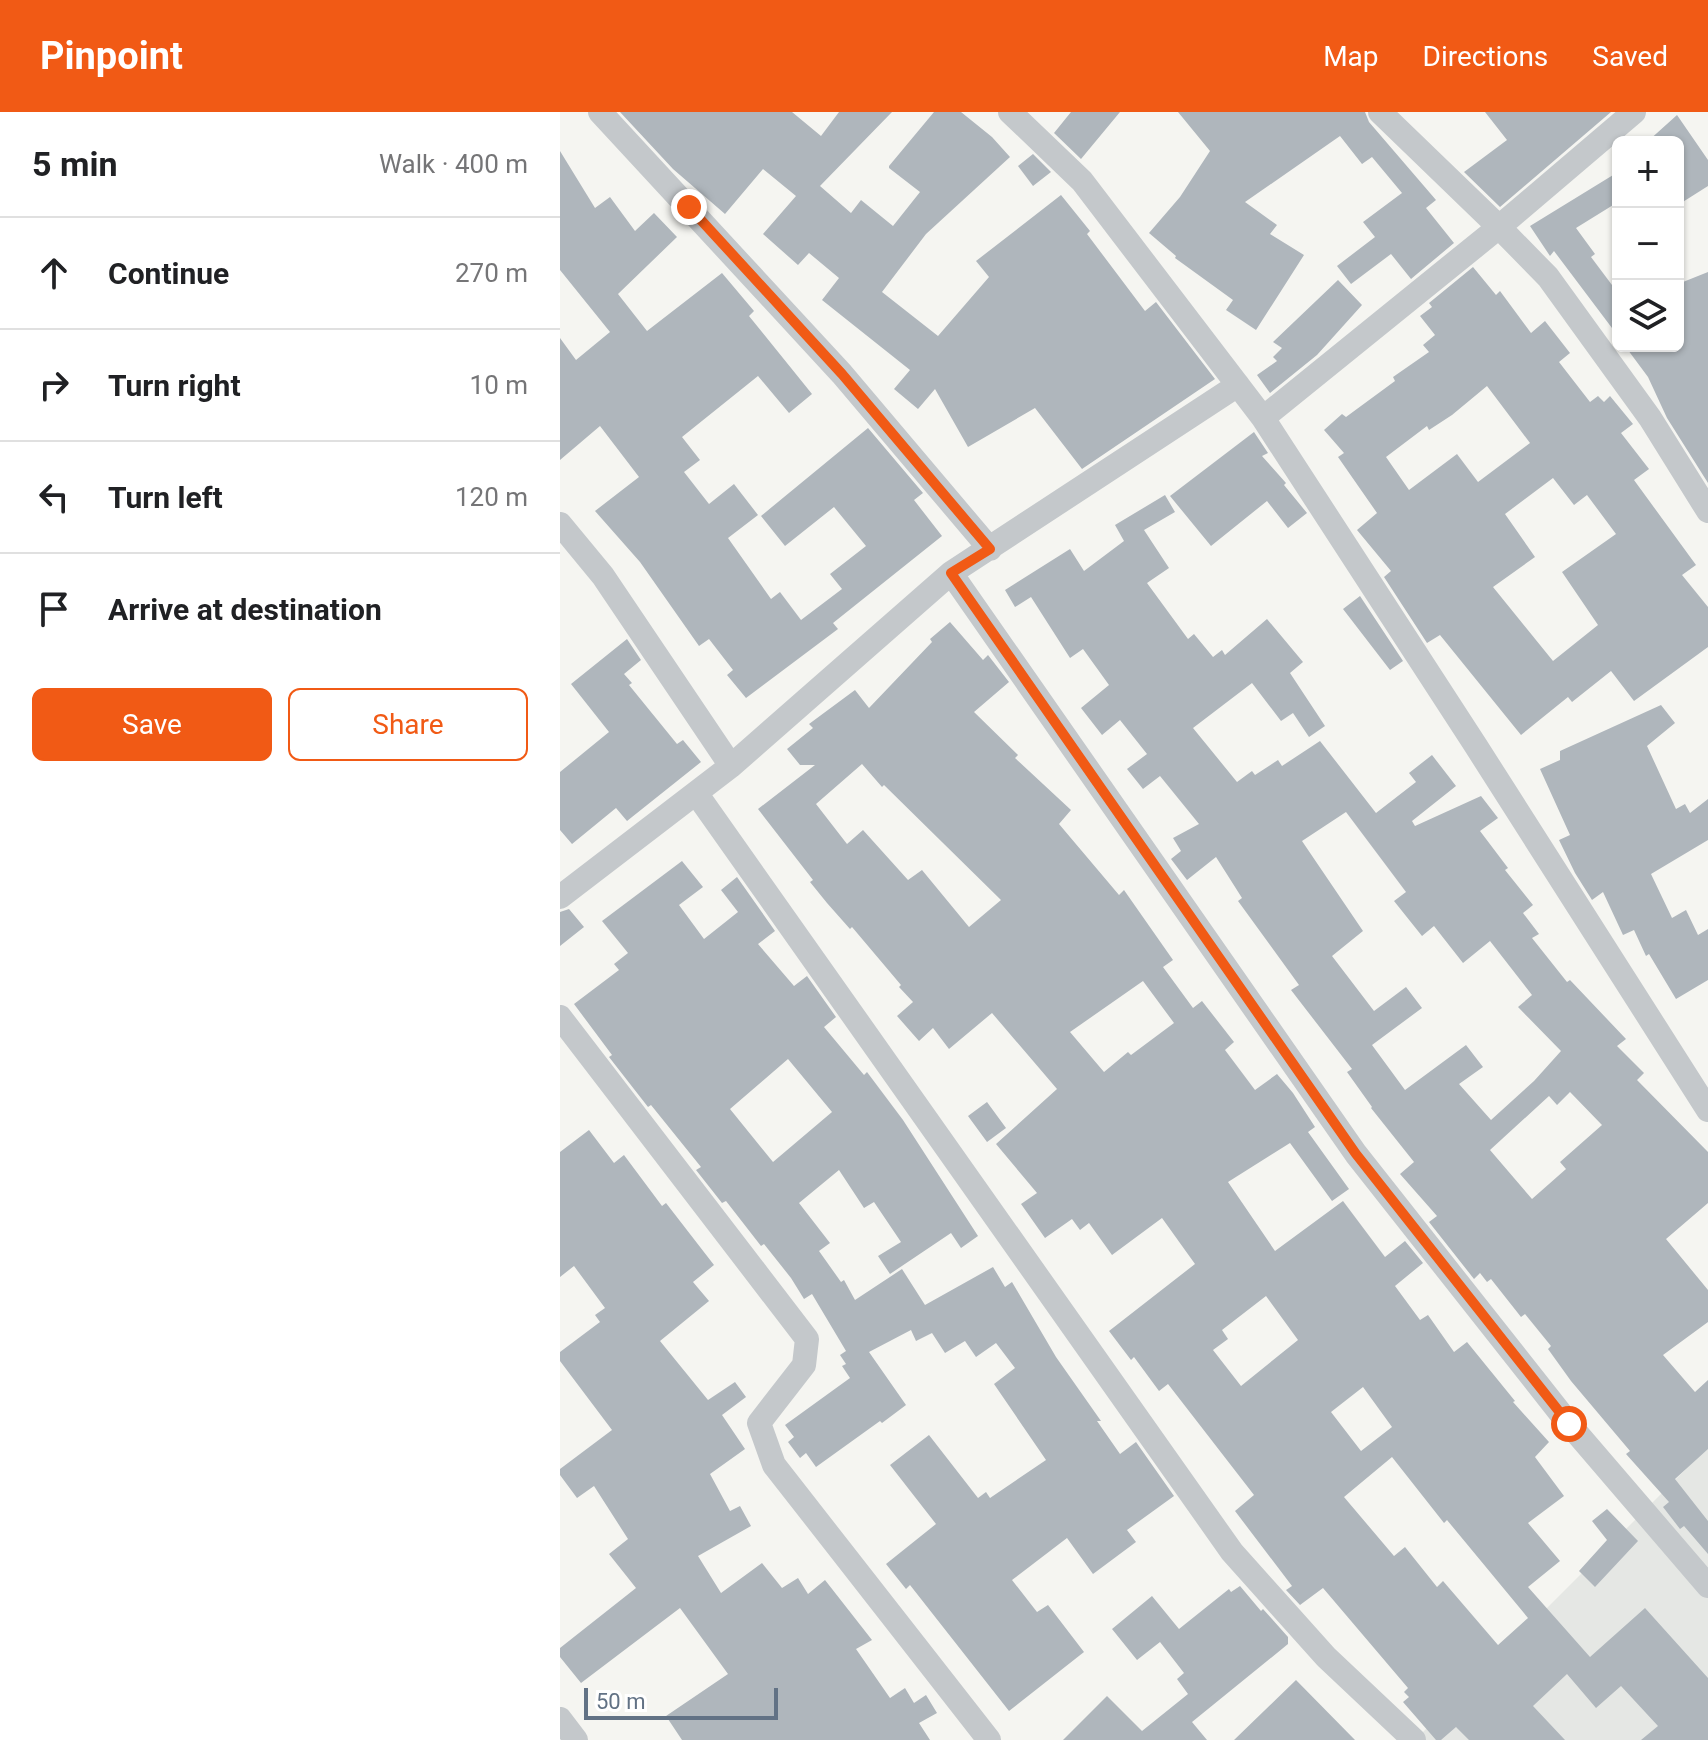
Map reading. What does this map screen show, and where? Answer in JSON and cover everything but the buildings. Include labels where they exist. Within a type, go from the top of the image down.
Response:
[{"type":"street","points":[[600,112],[842,374],[990,549]]},
{"type":"street","points":[[1010,112],[1082,181],[1263,418],[1708,1110]]},
{"type":"street","points":[[1380,112],[1548,277],[1650,418],[1708,511]]},
{"type":"street","points":[[1263,418],[1499,227],[1634,112]]},
{"type":"street","points":[[560,897],[731,766],[951,573],[1238,385]]},
{"type":"street","points":[[560,524],[603,576],[731,766]]},
{"type":"street","points":[[951,573],[1356,1154],[1569,1424],[1708,1586]]},
{"type":"street","points":[[696,793],[1232,1552],[1326,1657],[1414,1740]]},
{"type":"street","points":[[560,1017],[807,1339],[804,1365],[759,1423],[774,1465],[989,1740]]},
{"type":"street","points":[[560,1719],[576,1740]]},
{"type":"shaded area","points":[[1708,1447],[1708,1740],[1415,1740]]},
{"type":"route","points":[[689,207],[842,374],[990,549],[951,573],[1356,1154],[1569,1424]]}]
